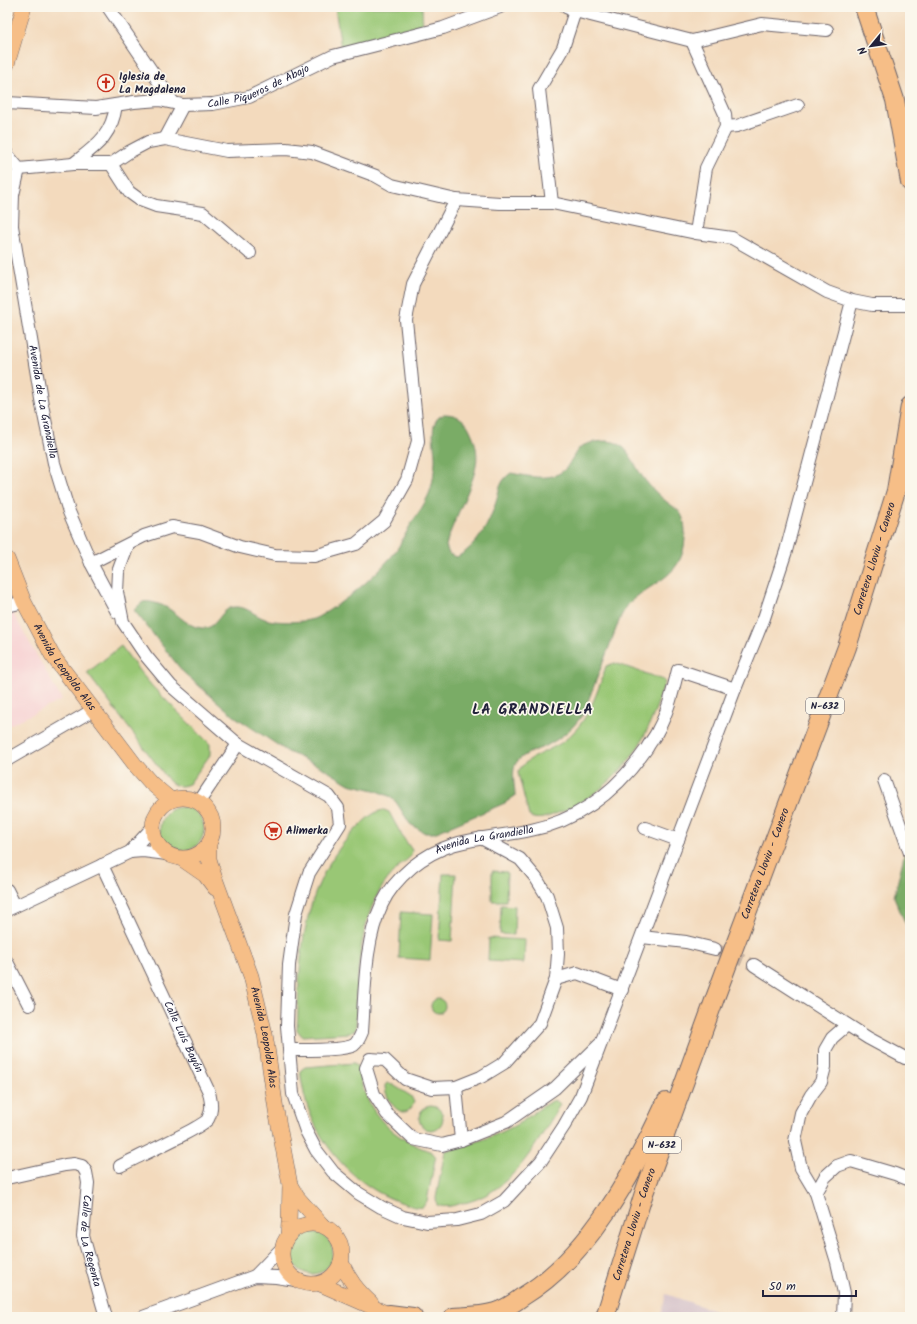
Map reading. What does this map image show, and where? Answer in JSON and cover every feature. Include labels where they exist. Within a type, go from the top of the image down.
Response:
[{"type":"highway","points":[[864,7],[895,100],[910,182]]},
{"type":"highway","name":"Carretera Lloviu - Canero","points":[[605,1317],[644,1193],[715,998],[847,647],[896,491],[910,406]]},
{"type":"highway","points":[[453,1317],[492,1315],[535,1289],[553,1276],[592,1232],[616,1196],[650,1136],[715,998]]},
{"type":"highway","points":[[612,1293],[612,1317]]},
{"type":"highway","points":[[386,1315],[412,1317]]},
{"type":"main road","points":[[7,64],[24,7]]},
{"type":"main road","name":"Avenida Leopoldo Alas","points":[[7,559],[24,602],[52,655],[136,766],[151,783],[171,800]]},
{"type":"main road","name":"Avenida Leopoldo Alas","points":[[136,766],[149,787],[157,813]]},
{"type":"main road","points":[[185,798],[199,802],[206,808],[211,816],[213,826],[209,844],[202,852],[193,857],[182,859],[174,858],[159,848],[154,838],[152,828],[157,813],[163,805],[171,800],[185,798]]},
{"type":"main road","name":"Avenida Leopoldo Alas","points":[[209,844],[209,859],[220,895],[246,961],[259,1006],[265,1034],[276,1110],[290,1185],[289,1223],[285,1242]]},
{"type":"main road","name":"Avenida Leopoldo Alas","points":[[182,859],[205,875],[220,895]]},
{"type":"main road","name":"Avenida Leopoldo Alas","points":[[290,1185],[301,1202],[322,1225]]},
{"type":"main road","points":[[342,1262],[334,1276],[320,1284],[308,1284],[296,1280],[289,1274],[284,1266],[282,1257],[285,1242],[295,1228],[303,1224],[313,1223],[330,1229],[336,1234],[340,1241],[342,1249],[342,1262],[350,1280],[357,1289],[386,1315]]},
{"type":"main road","points":[[320,1284],[386,1315]]},
{"type":"street","points":[[108,7],[177,103],[165,139]]},
{"type":"street","name":"Calle Piqueros de Abajo","points":[[7,103],[96,108],[159,100],[177,103],[213,104],[249,97],[333,56],[443,28],[500,7]]},
{"type":"street","points":[[552,203],[539,89],[563,48],[571,9],[692,41],[762,24],[827,30]]},
{"type":"street","points":[[692,41],[725,114],[726,127],[706,168],[696,232]]},
{"type":"street","points":[[73,164],[103,139],[114,118],[116,105]]},
{"type":"street","points":[[726,127],[737,126],[798,105]]},
{"type":"street","points":[[7,154],[19,169],[73,164],[111,164],[148,142],[165,139],[228,151],[286,149],[312,152],[376,176],[392,185],[456,200],[500,203],[552,203],[732,238],[827,292],[852,302],[872,306],[910,305]]},
{"type":"street","points":[[111,164],[129,192],[140,200],[156,206],[203,213],[250,253]]},
{"type":"street","name":"Avenida de La Grandiella","points":[[19,169],[13,195],[12,226],[42,405],[54,463],[69,512],[91,563],[123,622],[146,656],[171,686],[238,744],[329,796],[338,808],[340,824],[309,873],[296,914],[290,965],[287,1026],[293,1094],[306,1131],[316,1150],[333,1172],[358,1193],[381,1207],[403,1217],[425,1222],[457,1220],[481,1214],[504,1201],[541,1162],[581,1096],[764,618],[786,551],[852,302]]},
{"type":"street","points":[[91,563],[144,536],[172,527],[200,532],[240,547],[275,555],[314,556],[356,544],[384,521],[407,480],[418,441],[406,320],[413,284],[456,200]]},
{"type":"street","points":[[123,622],[117,592],[118,572],[128,545]]},
{"type":"street","points":[[7,606],[24,602]]},
{"type":"street","name":"Avenida La Grandiella","points":[[358,1041],[362,1032],[367,968],[374,922],[393,885],[423,858],[452,844],[539,828],[566,819],[602,798],[622,780],[658,731],[672,695],[678,670],[736,689]]},
{"type":"street","points":[[7,760],[93,710]]},
{"type":"street","points":[[199,802],[238,744]]},
{"type":"street","points":[[884,780],[910,852]]},
{"type":"street","points":[[130,852],[152,828]]},
{"type":"street","points":[[645,828],[678,840]]},
{"type":"street","points":[[370,1059],[385,1060],[405,1079],[432,1088],[456,1087],[481,1078],[504,1063],[540,1023],[556,979],[558,954],[557,928],[547,896],[536,878],[520,859],[481,838]]},
{"type":"street","points":[[7,890],[11,908],[130,852],[143,851],[167,854]]},
{"type":"street","name":"Calle Luis Bayón","points":[[102,865],[209,1092],[212,1108],[207,1120],[192,1130],[120,1166]]},
{"type":"street","points":[[642,937],[686,942],[715,948]]},
{"type":"street","points":[[7,962],[29,1005]]},
{"type":"street","points":[[754,965],[868,1038],[908,1057]]},
{"type":"street","points":[[556,979],[577,973],[622,990]]},
{"type":"street","points":[[843,1317],[844,1293],[839,1270],[816,1193],[801,1168],[795,1141],[801,1113],[811,1095],[821,1082],[825,1067],[825,1050],[832,1038],[847,1025]]},
{"type":"street","points":[[370,1059],[366,1068],[374,1094],[386,1114],[413,1139],[442,1145],[461,1140],[506,1122],[555,1088],[603,1040]]},
{"type":"street","points":[[289,1050],[324,1050],[353,1046],[358,1041],[370,1059]]},
{"type":"street","points":[[456,1087],[461,1140]]},
{"type":"street","points":[[816,1193],[825,1177],[837,1166],[851,1161],[910,1180]]},
{"type":"street","name":"Calle de La Regenta","points":[[7,1178],[65,1165],[74,1164],[82,1166],[86,1172],[88,1183],[83,1236],[106,1317]]},
{"type":"street","points":[[255,1276],[285,1242]]},
{"type":"street","points":[[143,1317],[255,1276],[296,1280]]},
{"type":"shaded area","points":[[13,613],[62,700],[7,726],[7,615]]},
{"type":"shaded area","points":[[666,1294],[732,1317],[661,1317]]},
{"type":"green space","points":[[335,7],[422,7],[423,28],[341,48]]},
{"type":"green space","points":[[444,414],[459,417],[465,422],[473,438],[477,455],[475,472],[448,538],[446,546],[449,554],[457,557],[477,541],[490,518],[502,482],[511,473],[525,476],[554,476],[561,473],[566,468],[577,451],[584,445],[605,441],[619,444],[624,448],[649,485],[680,512],[684,523],[685,538],[683,551],[674,569],[659,582],[631,601],[624,610],[583,714],[567,732],[557,740],[526,755],[516,763],[513,775],[515,796],[505,803],[449,827],[434,833],[425,833],[410,824],[396,802],[389,796],[374,790],[349,784],[321,767],[288,752],[234,716],[183,672],[134,610],[143,602],[155,603],[168,608],[184,621],[196,627],[202,628],[212,626],[225,611],[235,607],[246,609],[265,619],[284,622],[313,619],[328,611],[358,590],[392,556],[423,506],[430,492],[434,474],[435,456],[433,429],[438,418]]},
{"type":"green space","points":[[121,646],[152,686],[210,744],[210,755],[189,784],[179,786],[170,782],[87,673]]},
{"type":"green space","points":[[615,663],[664,680],[665,682],[646,733],[627,763],[607,784],[595,793],[584,801],[551,816],[544,818],[532,818],[529,816],[518,773],[521,767],[532,758],[559,744],[573,733],[580,725],[591,707],[606,666]]},
{"type":"green space","points":[[182,807],[194,811],[200,817],[204,829],[200,841],[194,847],[182,851],[170,847],[164,841],[160,829],[164,817],[170,811]]},
{"type":"green space","points":[[384,810],[389,812],[402,836],[412,850],[411,856],[395,871],[383,886],[375,899],[369,914],[359,961],[355,1030],[350,1033],[302,1036],[297,1030],[301,962],[303,942],[312,901],[329,864],[341,847],[368,817],[376,812]]},
{"type":"green space","points":[[910,835],[910,934],[894,897]]},
{"type":"green space","points":[[492,871],[507,872],[506,901],[492,901]]},
{"type":"green space","points":[[443,874],[456,874],[452,941],[439,940]]},
{"type":"green space","points":[[501,905],[515,906],[514,935],[500,934]]},
{"type":"green space","points":[[401,912],[433,914],[430,960],[399,958]]},
{"type":"green space","points":[[489,938],[525,940],[524,963],[488,961]]},
{"type":"green space","points":[[435,999],[441,999],[445,1003],[445,1009],[441,1013],[435,1013],[431,1009],[431,1003]]},
{"type":"green space","points":[[354,1063],[358,1067],[367,1098],[380,1119],[388,1128],[408,1142],[432,1152],[436,1157],[427,1201],[423,1207],[415,1207],[385,1196],[353,1175],[328,1146],[317,1129],[309,1112],[304,1094],[301,1070],[305,1067]]},
{"type":"green space","points":[[387,1083],[411,1096],[414,1102],[410,1109],[406,1112],[401,1111],[391,1103],[386,1091],[385,1085]]},
{"type":"green space","points":[[555,1100],[560,1104],[541,1137],[519,1167],[507,1180],[492,1191],[477,1199],[451,1206],[437,1205],[436,1198],[445,1151],[503,1131],[521,1122]]},
{"type":"green space","points":[[431,1106],[440,1109],[443,1118],[440,1127],[431,1130],[422,1127],[419,1118],[422,1109]]},
{"type":"green space","points":[[312,1232],[327,1238],[333,1253],[327,1268],[312,1274],[297,1268],[291,1253],[297,1238]]},
{"type":"tunnel","points":[[715,949],[754,965]]},
{"type":"place","name":"Iglesia de La Magdalena","points":[[106,83]]},
{"type":"place","name":"Alimerka","points":[[273,831]]},
{"type":"district","name":"LA GRANDIELLA","points":[[533,710]]}]
